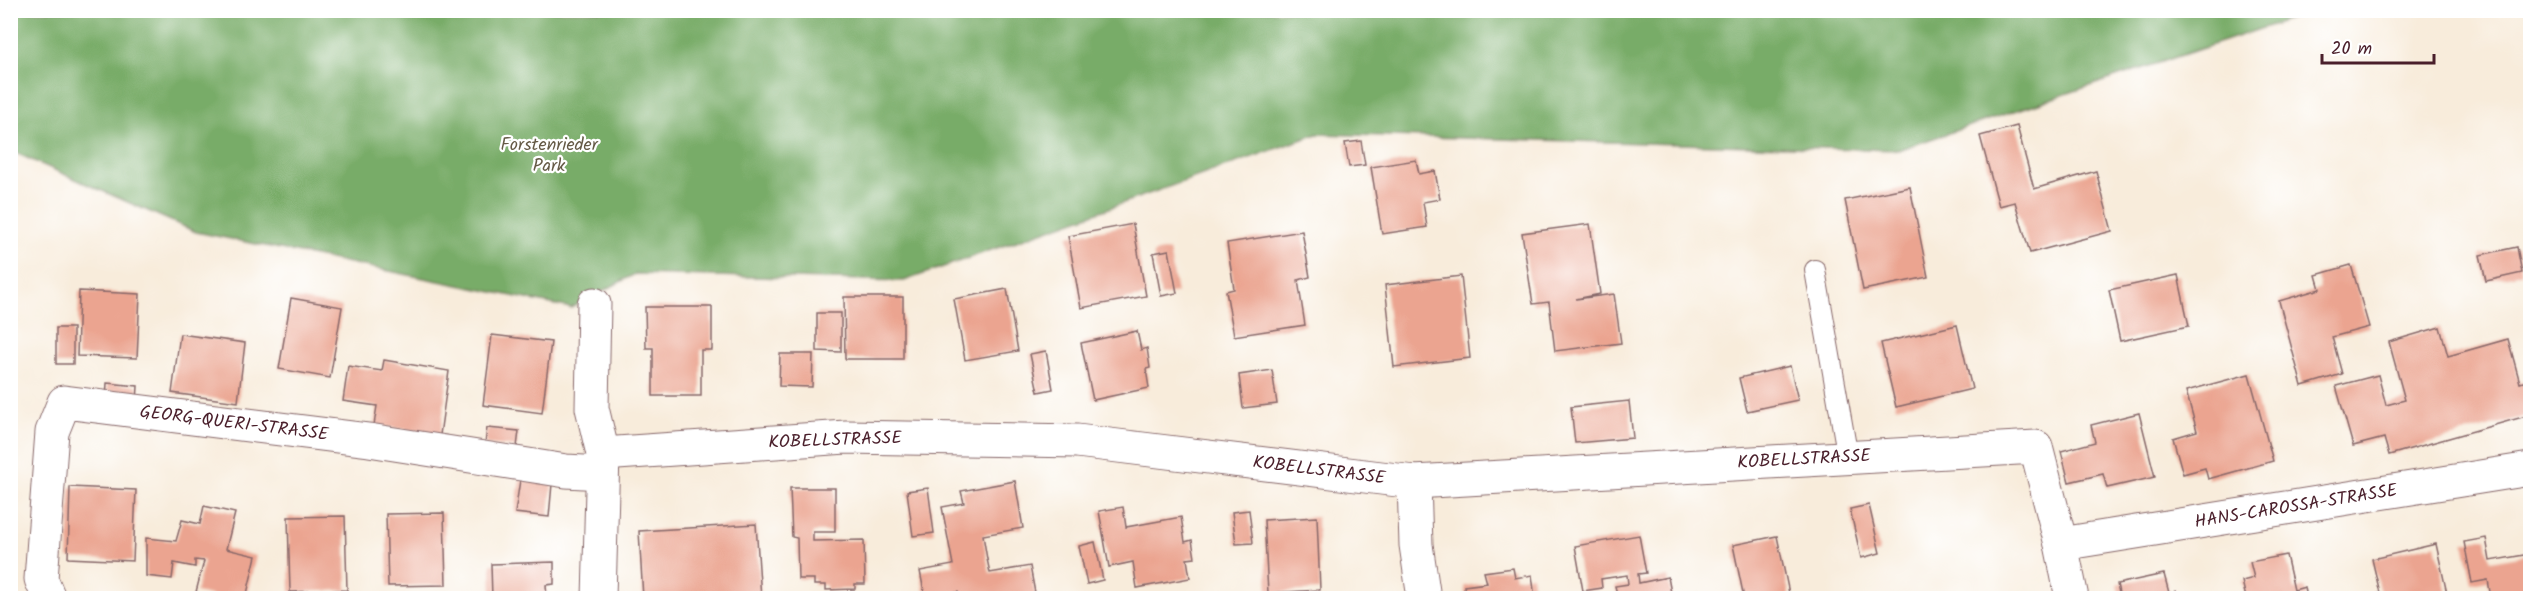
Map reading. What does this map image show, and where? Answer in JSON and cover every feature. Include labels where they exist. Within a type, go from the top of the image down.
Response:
[{"type":"street","points":[[594,304],[592,408],[603,464],[599,598]]},
{"type":"street","name":"GEORG-QUERI-STRASSE","points":[[49,598],[41,579],[52,432],[64,402],[369,440],[566,471],[603,464]]},
{"type":"street","name":"KOBELLSTRASSE","points":[[603,464],[846,437],[1077,441],[1414,482],[2036,447],[2061,544]]},
{"type":"street","name":"HANS-CAROSSA-STRASSE","points":[[2061,544],[2530,469]]},
{"type":"street","points":[[1414,482],[1416,545],[1424,598]]},
{"type":"street","points":[[2061,544],[2072,598]]},
{"type":"lane","points":[[1815,270],[1848,458]]},
{"type":"green space","name":"Forstenrieder Park","points":[[11,11],[2314,11],[1898,150],[1317,134],[904,281],[635,274],[571,308],[196,232],[11,151]]},
{"type":"building","points":[[2017,126],[2034,189],[2096,171],[2112,231],[2030,253],[2015,202],[1999,206],[1980,136]]},
{"type":"building","points":[[1361,141],[1365,165],[1349,167],[1345,143]]},
{"type":"building","points":[[1416,160],[1419,174],[1435,171],[1440,199],[1423,202],[1427,227],[1382,234],[1371,167]]},
{"type":"building","points":[[1910,187],[1928,277],[1863,290],[1845,200]]},
{"type":"building","points":[[1133,224],[1146,296],[1081,308],[1068,236]]},
{"type":"building","points":[[1590,224],[1600,294],[1576,299],[1614,294],[1621,343],[1555,351],[1549,302],[1533,304],[1522,233]]},
{"type":"building","points":[[1302,231],[1310,277],[1298,280],[1305,325],[1234,336],[1226,291],[1234,289],[1227,243]]},
{"type":"building","points":[[2517,247],[2522,273],[2486,281],[2480,255]]},
{"type":"building","points":[[1169,250],[1177,293],[1161,296],[1153,253]]},
{"type":"building","points":[[2351,265],[2369,327],[2332,337],[2342,374],[2302,386],[2279,301],[2320,289],[2316,275]]},
{"type":"building","points":[[2178,275],[2189,326],[2120,341],[2109,290]]},
{"type":"building","points":[[1461,276],[1470,358],[1394,367],[1385,285]]},
{"type":"building","points":[[1007,289],[1018,351],[965,360],[954,299]]},
{"type":"building","points":[[79,291],[140,294],[137,358],[77,356]]},
{"type":"building","points":[[844,297],[903,297],[903,359],[845,359]]},
{"type":"building","points":[[291,298],[342,307],[330,378],[279,369]]},
{"type":"building","points":[[645,307],[712,307],[712,350],[701,350],[701,396],[653,396],[653,348],[646,348]]},
{"type":"building","points":[[817,313],[841,313],[841,352],[817,351]]},
{"type":"building","points":[[1957,325],[1972,389],[1896,407],[1881,343]]},
{"type":"building","points":[[2440,327],[2448,356],[2508,339],[2520,383],[2530,380],[2530,415],[2389,455],[2384,438],[2353,446],[2336,386],[2378,375],[2386,405],[2405,400],[2389,342]]},
{"type":"building","points":[[56,328],[73,328],[73,364],[56,364]]},
{"type":"building","points":[[1137,331],[1141,350],[1147,348],[1150,368],[1146,369],[1149,388],[1093,400],[1081,343]]},
{"type":"building","points":[[180,334],[245,343],[238,402],[172,393]]},
{"type":"building","points":[[492,335],[551,342],[542,413],[483,405]]},
{"type":"building","points":[[1046,351],[1053,389],[1038,392],[1030,354]]},
{"type":"building","points":[[780,354],[813,354],[812,387],[779,386]]},
{"type":"building","points":[[384,360],[449,371],[440,435],[374,425],[377,406],[343,401],[348,366],[382,371]]},
{"type":"building","points":[[1790,366],[1798,400],[1747,411],[1739,378]]},
{"type":"building","points":[[1272,370],[1277,404],[1243,408],[1239,375]]},
{"type":"building","points":[[2249,374],[2273,461],[2208,479],[2205,468],[2183,474],[2173,438],[2197,431],[2186,391]]},
{"type":"building","points":[[107,383],[138,386],[137,402],[106,399]]},
{"type":"building","points":[[1629,401],[1633,438],[1575,443],[1571,407]]},
{"type":"building","points":[[2139,413],[2155,477],[2107,488],[2103,474],[2069,482],[2061,451],[2095,442],[2091,425]]},
{"type":"building","points":[[487,428],[519,431],[517,447],[485,444]]},
{"type":"building","points":[[520,480],[552,484],[549,517],[515,513]]},
{"type":"building","points":[[1015,481],[1023,528],[983,535],[987,559],[990,573],[1030,566],[1036,598],[959,598],[958,592],[925,597],[920,571],[953,565],[942,507],[964,503],[961,491]]},
{"type":"building","points":[[70,487],[136,490],[133,561],[68,558]]},
{"type":"building","points":[[790,488],[835,488],[835,532],[813,532],[813,541],[864,540],[865,584],[855,584],[855,589],[826,590],[826,585],[814,585],[814,579],[798,579],[797,538],[792,537]]},
{"type":"building","points":[[928,488],[934,533],[913,536],[907,491]]},
{"type":"building","points":[[1869,505],[1880,553],[1861,558],[1850,509]]},
{"type":"building","points":[[204,506],[235,513],[226,549],[256,556],[246,598],[223,598],[196,592],[204,561],[195,560],[195,567],[174,563],[172,579],[146,576],[146,538],[176,541],[182,520],[200,524]]},
{"type":"building","points":[[1123,507],[1126,527],[1181,517],[1185,542],[1192,540],[1195,558],[1187,559],[1190,578],[1137,588],[1133,562],[1109,567],[1099,511]]},
{"type":"building","points":[[1249,510],[1253,543],[1236,544],[1232,512]]},
{"type":"building","points":[[444,513],[446,585],[388,586],[386,514]]},
{"type":"building","points":[[345,516],[347,590],[290,592],[288,517]]},
{"type":"building","points":[[1317,517],[1320,590],[1268,593],[1264,520]]},
{"type":"building","points":[[756,524],[761,598],[643,598],[639,531]]},
{"type":"building","points":[[1639,535],[1646,573],[1638,574],[1639,583],[1668,577],[1672,598],[1618,598],[1615,586],[1628,584],[1627,575],[1601,579],[1602,588],[1583,591],[1575,546]]},
{"type":"building","points":[[1777,536],[1790,598],[1744,598],[1733,545]]},
{"type":"building","points":[[2486,538],[2490,561],[2530,554],[2530,598],[2491,598],[2488,580],[2472,583],[2464,542]]},
{"type":"building","points":[[1095,542],[1103,580],[1087,584],[1079,546]]},
{"type":"building","points":[[2436,544],[2448,598],[2358,598],[2380,593],[2372,559]]},
{"type":"building","points":[[2286,555],[2294,590],[2305,587],[2307,598],[2246,598],[2242,581],[2254,578],[2250,562]]},
{"type":"building","points":[[554,562],[554,584],[546,585],[547,598],[492,598],[491,564]]},
{"type":"building","points":[[1513,568],[1515,578],[1532,575],[1535,598],[1466,598],[1464,586],[1487,583],[1484,572]]},
{"type":"building","points":[[2164,574],[2169,593],[2176,591],[2178,598],[2120,598],[2117,584]]},
{"type":"building","points":[[473,594],[473,598],[443,598],[443,595]]}]
